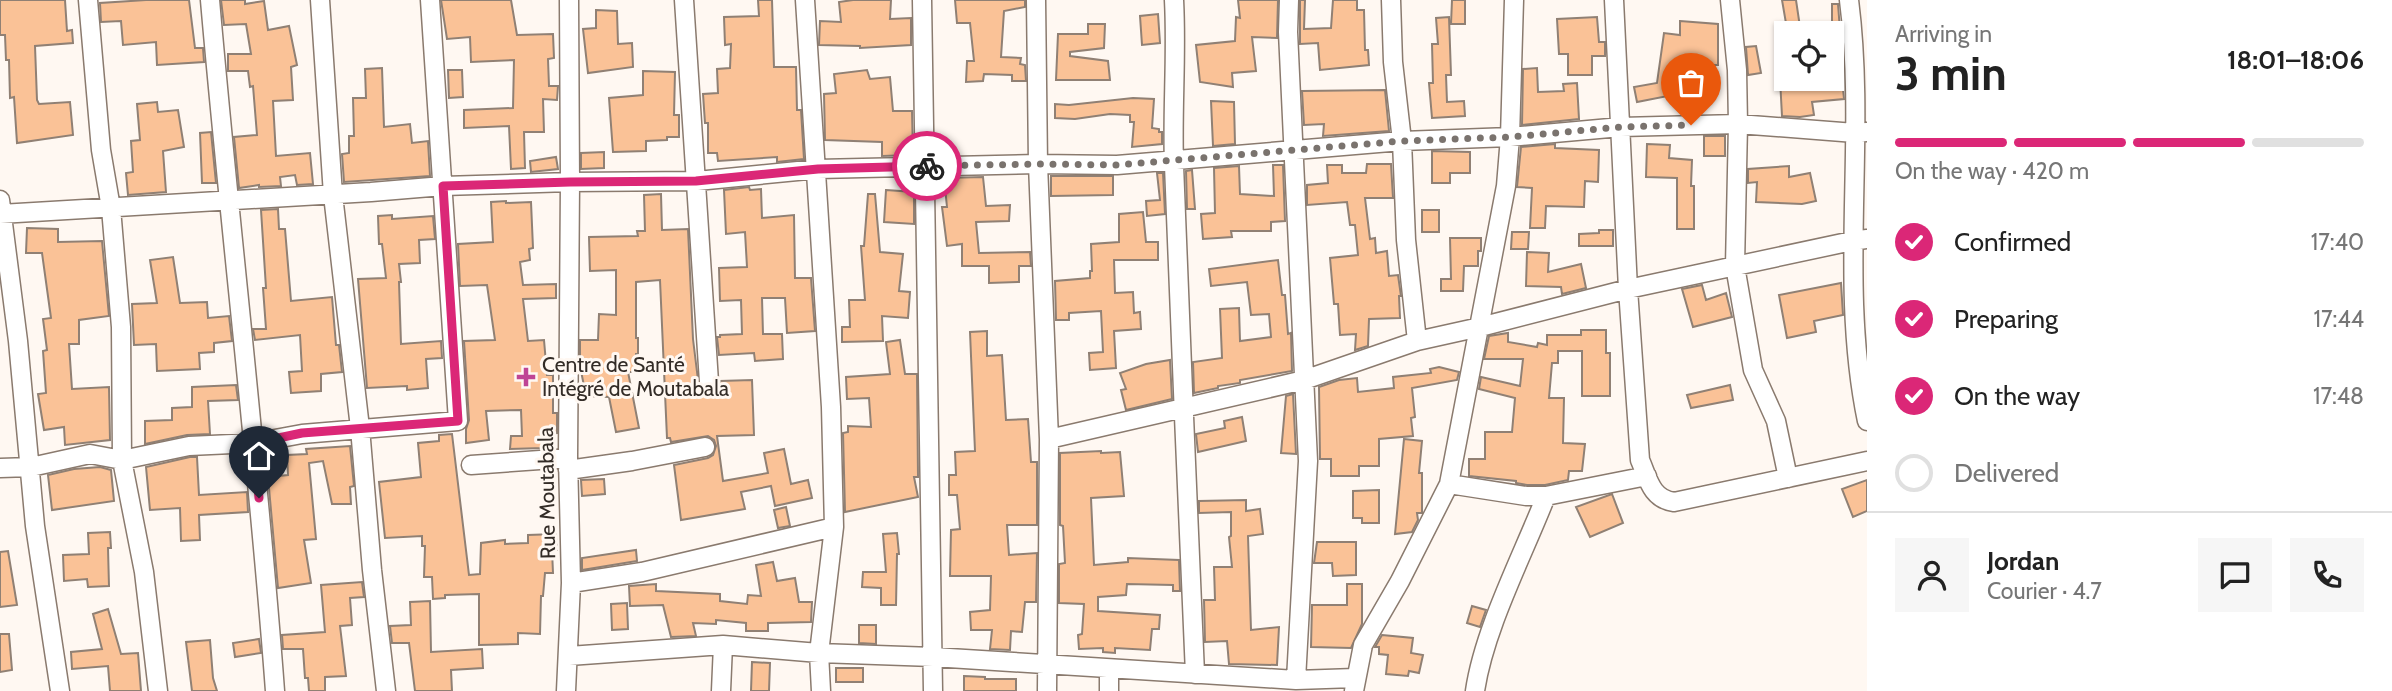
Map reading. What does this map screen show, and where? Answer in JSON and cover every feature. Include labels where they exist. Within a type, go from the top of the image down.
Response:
[{"type":"street","points":[[88,0],[101,150],[111,208],[121,327],[122,460],[144,572],[158,691]]},
{"type":"street","points":[[210,0],[254,443],[275,691]]},
{"type":"street","points":[[320,0],[333,195],[386,691]]},
{"type":"street","points":[[0,468],[31,467],[90,454],[122,460],[189,446],[254,443],[302,433],[458,421],[430,0]]},
{"type":"street","name":"Rue Moutabala","points":[[566,691],[570,583],[569,0]]},
{"type":"street","points":[[684,0],[709,382]]},
{"type":"street","points":[[805,0],[818,169],[831,407],[834,527],[819,653],[821,691]]},
{"type":"street","points":[[922,0],[933,691]]},
{"type":"street","points":[[1036,0],[1038,164],[1049,439],[1046,691]]},
{"type":"street","points":[[1174,0],[1174,162],[1182,410],[1195,674]]},
{"type":"street","points":[[1289,0],[1288,32],[1308,461],[1296,680]]},
{"type":"street","points":[[1391,0],[1393,62],[1402,141],[1406,240],[1417,341]]},
{"type":"street","points":[[569,656],[723,645],[1195,674],[1231,684],[1296,680],[1354,685],[1363,645],[1400,581],[1449,484],[1506,187],[1514,0]]},
{"type":"street","points":[[1614,0],[1628,289],[1640,460],[1648,484],[1659,497],[1674,502],[1867,461]]},
{"type":"street","points":[[1730,0],[1737,70],[1735,266],[1753,370],[1776,421],[1788,478]]},
{"type":"street","points":[[1849,0],[1861,133],[1856,346],[1867,421]]},
{"type":"street","points":[[61,691],[35,526],[31,467],[0,209],[111,208],[443,186],[696,181],[818,169],[1117,165],[1174,162],[1293,149],[1510,137],[1621,127],[1738,124],[1861,133]]},
{"type":"street","points":[[1049,439],[1304,380],[1417,341],[1628,289],[1860,240]]},
{"type":"street","points":[[471,465],[632,461],[705,447]]},
{"type":"street","points":[[1449,484],[1526,496],[1546,496],[1647,476]]},
{"type":"street","points":[[1475,691],[1498,614],[1546,496]]},
{"type":"street","points":[[570,583],[642,572],[834,527]]},
{"type":"street","points":[[721,691],[723,645]]},
{"type":"street","points":[[1110,669],[1110,691]]},
{"type":"building","points":[[0,0],[65,0],[67,31],[72,30],[73,43],[35,46],[37,100],[39,104],[70,102],[73,135],[17,143],[14,97],[10,98],[9,60],[6,60],[5,35],[0,35]]},
{"type":"building","points":[[189,0],[195,48],[203,48],[204,62],[157,65],[156,42],[123,45],[121,21],[101,22],[100,3]]},
{"type":"building","points":[[221,0],[245,0],[245,4],[264,1],[268,30],[289,26],[297,65],[291,67],[293,100],[273,101],[276,156],[310,153],[313,184],[297,185],[295,175],[280,177],[281,186],[239,188],[234,137],[257,135],[253,86],[250,87],[248,71],[228,71],[228,54],[251,54],[246,24],[224,25]]},
{"type":"building","points":[[441,0],[511,0],[517,35],[553,34],[554,58],[548,59],[549,86],[558,86],[557,100],[543,99],[544,132],[524,132],[525,168],[511,169],[509,126],[464,128],[464,110],[513,108],[514,60],[471,62],[470,37],[447,39]]},
{"type":"building","points":[[758,0],[772,0],[774,67],[796,67],[797,110],[801,110],[804,159],[777,162],[777,157],[718,161],[717,153],[708,153],[708,123],[705,123],[703,94],[718,93],[717,69],[730,68],[731,44],[725,45],[724,17],[759,16]]},
{"type":"building","points":[[891,0],[890,19],[911,18],[911,45],[860,48],[819,45],[820,21],[841,22],[839,2]]},
{"type":"building","points":[[955,0],[1025,0],[1025,7],[1004,11],[1001,57],[1021,58],[1020,64],[1025,65],[1026,81],[1012,81],[1012,75],[984,74],[983,81],[966,82],[967,61],[974,61],[970,23],[957,23]]},
{"type":"building","points":[[1238,0],[1278,0],[1277,38],[1252,37],[1256,71],[1232,73],[1233,87],[1200,82],[1196,45],[1235,41],[1236,17],[1240,18]]},
{"type":"building","points":[[1300,0],[1305,0],[1304,29],[1331,28],[1333,0],[1357,0],[1357,10],[1364,10],[1365,50],[1368,50],[1369,65],[1320,70],[1318,43],[1300,44]]},
{"type":"building","points":[[1452,0],[1465,0],[1465,24],[1451,24]]},
{"type":"building","points":[[1782,0],[1796,0],[1799,21],[1786,21]]},
{"type":"building","points":[[1832,4],[1838,4],[1839,21],[1832,21]]},
{"type":"building","points":[[596,10],[617,11],[618,44],[632,43],[633,67],[588,73],[583,29],[596,28]]},
{"type":"building","points":[[1158,14],[1160,43],[1142,45],[1140,16]]},
{"type":"building","points":[[1449,17],[1451,75],[1446,75],[1447,102],[1464,101],[1465,116],[1432,118],[1429,83],[1433,83],[1432,44],[1438,44],[1436,18]]},
{"type":"building","points":[[1597,17],[1599,42],[1605,42],[1605,56],[1592,56],[1592,75],[1568,75],[1568,54],[1559,54],[1557,19]]},
{"type":"building","points":[[1680,21],[1718,24],[1718,65],[1677,65],[1673,95],[1637,102],[1634,87],[1657,83],[1664,33],[1680,35]]},
{"type":"building","points":[[1088,24],[1105,24],[1104,48],[1070,52],[1070,56],[1108,61],[1110,80],[1056,80],[1058,34],[1088,34]]},
{"type":"building","points":[[1756,46],[1761,73],[1748,75],[1746,47]]},
{"type":"building","points":[[382,68],[384,127],[410,124],[412,143],[428,141],[430,176],[344,182],[342,154],[349,153],[349,136],[354,136],[353,98],[366,98],[365,69]]},
{"type":"building","points":[[1537,68],[1538,92],[1564,91],[1563,84],[1577,83],[1579,119],[1522,125],[1523,69]]},
{"type":"building","points":[[448,70],[462,70],[463,97],[449,98]]},
{"type":"building","points":[[867,70],[870,79],[890,77],[893,111],[912,111],[913,155],[882,156],[882,142],[825,140],[824,94],[836,93],[834,74]]},
{"type":"building","points":[[643,71],[675,72],[674,115],[679,115],[679,137],[646,141],[646,151],[613,152],[609,98],[643,95]]},
{"type":"building","points":[[1385,90],[1389,131],[1323,136],[1324,124],[1304,125],[1302,91]]},
{"type":"building","points":[[1781,91],[1843,91],[1844,99],[1812,102],[1814,115],[1782,116]]},
{"type":"building","points":[[1154,99],[1152,128],[1162,132],[1162,144],[1132,147],[1134,122],[1130,122],[1130,115],[1055,118],[1055,104]]},
{"type":"building","points":[[1211,101],[1234,102],[1235,144],[1213,146]]},
{"type":"building","points":[[157,102],[158,112],[178,110],[184,147],[163,151],[166,192],[128,195],[126,173],[133,172],[131,141],[140,140],[137,104]]},
{"type":"building","points":[[211,132],[216,183],[202,183],[200,133]]},
{"type":"building","points":[[1704,136],[1725,136],[1725,156],[1704,156]]},
{"type":"building","points":[[1555,144],[1555,148],[1599,150],[1598,182],[1585,181],[1584,207],[1546,206],[1545,228],[1530,228],[1532,188],[1517,187],[1521,147]]},
{"type":"building","points":[[1647,144],[1670,145],[1669,158],[1692,160],[1694,229],[1677,229],[1677,178],[1646,177]]},
{"type":"building","points":[[1432,151],[1470,152],[1470,173],[1450,173],[1450,183],[1432,183]]},
{"type":"building","points":[[604,152],[604,168],[581,169],[581,153]]},
{"type":"building","points":[[556,157],[558,169],[531,172],[530,161]]},
{"type":"building","points":[[1367,164],[1391,164],[1393,198],[1365,198],[1370,239],[1375,238],[1376,253],[1387,251],[1389,276],[1398,275],[1400,318],[1369,319],[1368,346],[1355,350],[1356,334],[1340,335],[1330,258],[1358,255],[1355,225],[1350,225],[1347,202],[1307,205],[1307,185],[1328,183],[1327,165],[1342,165],[1342,173],[1366,173]]},
{"type":"building","points":[[1273,165],[1283,165],[1285,221],[1271,222],[1271,231],[1231,231],[1232,237],[1203,239],[1201,214],[1215,213],[1214,168],[1239,166],[1240,194],[1274,196]]},
{"type":"building","points":[[1789,166],[1789,177],[1810,173],[1816,201],[1802,204],[1756,202],[1757,182],[1748,183],[1748,169]]},
{"type":"building","points":[[1192,170],[1195,209],[1187,209],[1186,171]]},
{"type":"building","points":[[1157,173],[1163,173],[1165,214],[1147,216],[1146,201],[1160,200]]},
{"type":"building","points":[[1051,176],[1113,176],[1113,195],[1051,196]]},
{"type":"building","points":[[983,177],[986,206],[1010,205],[1009,221],[976,222],[979,253],[1030,252],[1031,266],[1019,266],[1019,282],[989,283],[989,266],[962,266],[962,244],[947,246],[942,207],[947,207],[944,178]]},
{"type":"building","points":[[749,187],[750,190],[761,189],[762,218],[794,215],[795,278],[811,278],[815,331],[787,333],[785,298],[762,298],[763,334],[782,334],[783,359],[755,361],[754,353],[719,355],[717,337],[742,334],[741,300],[720,301],[719,268],[747,267],[745,232],[726,234],[724,190]]},
{"type":"building","points":[[886,190],[914,192],[914,224],[884,222]]},
{"type":"building","points":[[661,194],[662,230],[688,229],[693,339],[699,388],[710,393],[719,388],[720,381],[752,380],[754,435],[717,436],[723,481],[768,473],[764,453],[784,449],[791,484],[808,480],[812,498],[775,506],[771,486],[741,492],[745,509],[681,520],[674,465],[708,458],[713,455],[716,446],[714,440],[708,436],[671,442],[670,438],[667,438],[660,280],[636,282],[638,354],[636,372],[628,372],[639,428],[616,432],[609,397],[586,396],[580,366],[580,340],[598,340],[599,314],[616,315],[616,270],[590,271],[589,237],[638,236],[637,231],[645,231],[644,195]]},
{"type":"building","points":[[868,194],[875,194],[880,252],[903,254],[899,291],[910,292],[908,318],[882,316],[883,341],[842,342],[842,327],[850,327],[849,300],[865,300],[861,246],[864,246]]},
{"type":"building","points":[[491,202],[531,202],[533,248],[529,249],[530,260],[520,262],[523,285],[556,284],[556,298],[523,299],[528,341],[544,340],[547,375],[553,375],[553,413],[557,413],[557,433],[543,434],[543,448],[510,449],[511,436],[522,436],[521,410],[486,411],[489,440],[466,443],[469,420],[464,341],[495,340],[487,285],[460,286],[458,244],[493,242]]},
{"type":"building","points":[[278,209],[279,229],[285,229],[291,301],[332,297],[336,345],[339,345],[342,372],[321,374],[321,391],[291,393],[289,372],[302,371],[300,335],[255,340],[253,329],[266,329],[261,210]]},
{"type":"building","points":[[1422,210],[1439,210],[1439,232],[1422,232]]},
{"type":"building","points":[[1143,212],[1146,242],[1158,242],[1158,260],[1114,260],[1115,293],[1133,292],[1134,313],[1140,312],[1141,329],[1114,331],[1116,368],[1090,370],[1089,353],[1103,352],[1101,311],[1069,313],[1069,320],[1056,320],[1055,281],[1090,278],[1091,244],[1119,242],[1119,214]]},
{"type":"building","points":[[392,215],[392,219],[433,216],[435,239],[419,240],[420,263],[399,264],[401,344],[441,341],[442,358],[426,359],[428,388],[367,388],[358,279],[386,278],[382,244],[379,244],[378,216]]},
{"type":"building","points":[[27,228],[58,229],[58,242],[102,241],[109,316],[79,320],[79,344],[69,344],[72,389],[109,387],[110,440],[65,445],[64,427],[44,430],[38,394],[46,393],[43,351],[47,350],[43,319],[51,318],[42,253],[26,253]]},
{"type":"building","points":[[1599,230],[1613,230],[1613,246],[1579,246],[1579,234],[1599,233]]},
{"type":"building","points":[[1512,232],[1529,232],[1528,249],[1511,249]]},
{"type":"building","points":[[1450,238],[1481,238],[1478,266],[1464,266],[1463,291],[1441,291],[1441,279],[1451,279]]},
{"type":"building","points":[[1527,252],[1549,253],[1548,272],[1581,264],[1586,288],[1562,294],[1561,287],[1526,286]]},
{"type":"building","points":[[173,257],[180,303],[207,302],[208,318],[229,316],[232,341],[214,343],[214,352],[199,353],[200,369],[157,371],[156,344],[134,345],[132,304],[157,303],[150,260]]},
{"type":"building","points":[[1278,260],[1282,295],[1285,295],[1288,334],[1291,333],[1292,371],[1240,380],[1240,383],[1194,393],[1193,362],[1222,358],[1220,309],[1239,308],[1240,341],[1271,337],[1269,314],[1251,315],[1247,282],[1211,286],[1209,269]]},
{"type":"building","points":[[1841,283],[1843,315],[1814,321],[1816,332],[1787,338],[1779,295]]},
{"type":"building","points":[[1702,285],[1706,300],[1726,293],[1732,317],[1693,327],[1682,289]]},
{"type":"building","points":[[1581,330],[1606,330],[1606,353],[1610,353],[1610,396],[1582,396],[1582,351],[1558,351],[1558,363],[1552,363],[1549,398],[1564,398],[1563,443],[1585,444],[1582,471],[1569,471],[1568,480],[1545,485],[1527,485],[1516,481],[1469,476],[1469,459],[1485,459],[1485,432],[1512,432],[1515,398],[1479,389],[1481,377],[1520,386],[1523,359],[1484,359],[1489,336],[1508,333],[1508,342],[1537,347],[1538,343],[1547,345],[1547,335],[1581,335]]},
{"type":"building","points":[[987,331],[987,356],[1002,355],[1006,420],[1028,419],[1031,462],[1037,462],[1037,525],[1007,525],[1009,555],[1037,553],[1036,602],[1025,602],[1022,632],[1011,631],[1010,650],[990,649],[992,630],[971,630],[970,612],[990,610],[991,576],[950,576],[951,530],[960,529],[957,495],[949,495],[949,475],[956,475],[955,452],[975,451],[970,332]]},
{"type":"building","points":[[900,340],[905,374],[917,374],[918,477],[914,477],[918,497],[845,512],[843,433],[848,432],[848,426],[871,427],[869,398],[847,399],[846,377],[890,374],[886,342]]},
{"type":"building","points":[[1170,360],[1172,399],[1126,410],[1121,390],[1126,389],[1120,373],[1146,364]]},
{"type":"building","points":[[1439,367],[1459,372],[1457,380],[1412,388],[1415,417],[1411,418],[1413,436],[1379,439],[1379,466],[1359,466],[1359,476],[1331,476],[1331,459],[1320,459],[1319,387],[1339,380],[1357,378],[1358,392],[1394,388],[1393,377],[1431,373],[1430,369]]},
{"type":"building","points":[[236,385],[238,400],[208,401],[210,434],[187,435],[145,444],[145,421],[172,420],[172,408],[192,407],[192,387]]},
{"type":"building","points":[[1730,385],[1733,400],[1691,408],[1687,395]]},
{"type":"building","points":[[1293,394],[1296,454],[1281,453],[1286,396]]},
{"type":"building","points":[[1242,417],[1246,441],[1198,452],[1196,434],[1225,428],[1224,421]]},
{"type":"building","points":[[452,434],[469,575],[480,574],[481,543],[505,540],[505,544],[528,543],[528,535],[556,534],[557,550],[552,550],[553,573],[545,573],[541,596],[540,634],[518,633],[518,644],[479,645],[479,594],[445,595],[445,598],[433,599],[432,577],[424,577],[425,546],[422,546],[422,536],[385,538],[379,482],[421,477],[418,443],[439,441],[439,435]]},
{"type":"building","points":[[1404,439],[1422,441],[1419,473],[1422,473],[1422,513],[1417,513],[1418,520],[1412,532],[1395,534]]},
{"type":"building","points":[[350,446],[354,486],[350,487],[351,504],[332,504],[323,461],[309,463],[316,539],[304,540],[311,583],[278,588],[268,477],[288,475],[287,455],[307,454],[306,449]]},
{"type":"building","points":[[1120,452],[1124,496],[1091,498],[1094,565],[1128,562],[1128,558],[1179,560],[1180,591],[1173,591],[1173,585],[1127,584],[1126,595],[1098,597],[1098,611],[1160,615],[1159,629],[1152,629],[1150,650],[1115,648],[1115,653],[1103,652],[1103,648],[1079,649],[1078,635],[1082,634],[1084,604],[1059,603],[1059,564],[1065,563],[1063,526],[1060,525],[1060,453]]},
{"type":"building","points":[[197,457],[199,495],[247,492],[248,512],[199,515],[200,540],[181,541],[180,508],[150,510],[146,467]]},
{"type":"building","points":[[100,467],[111,470],[114,501],[52,510],[48,475]]},
{"type":"building","points":[[604,479],[605,494],[582,496],[581,480]]},
{"type":"building","points":[[1867,480],[1867,511],[1853,517],[1842,489]]},
{"type":"building","points":[[1379,490],[1379,523],[1362,523],[1362,518],[1353,518],[1353,491]]},
{"type":"building","points":[[1612,494],[1623,523],[1590,537],[1576,507]]},
{"type":"building","points":[[1246,500],[1246,511],[1260,509],[1263,534],[1248,536],[1251,630],[1279,627],[1277,665],[1229,664],[1227,641],[1205,642],[1204,600],[1215,600],[1214,567],[1232,567],[1229,537],[1231,512],[1199,513],[1199,501]]},
{"type":"building","points":[[786,507],[790,526],[778,528],[774,510]]},
{"type":"building","points":[[110,532],[109,586],[88,587],[87,579],[64,581],[63,555],[89,554],[88,533]]},
{"type":"building","points":[[897,533],[899,554],[896,605],[881,605],[881,588],[862,587],[863,572],[886,572],[883,534]]},
{"type":"building","points":[[1317,542],[1356,542],[1356,575],[1333,576],[1332,563],[1314,563]]},
{"type":"building","points":[[636,550],[637,561],[582,570],[582,558]]},
{"type":"building","points":[[8,551],[17,605],[0,607],[0,552]]},
{"type":"building","points":[[773,562],[777,581],[795,578],[799,602],[812,602],[811,622],[768,623],[768,631],[746,631],[746,623],[716,620],[716,624],[693,623],[696,636],[671,637],[663,605],[630,606],[629,586],[656,584],[656,591],[720,594],[720,601],[747,604],[748,595],[761,596],[756,565]]},
{"type":"building","points":[[362,582],[364,597],[350,598],[352,625],[340,626],[346,676],[325,677],[325,691],[309,691],[308,678],[305,678],[303,649],[283,649],[282,635],[325,632],[321,585]]},
{"type":"building","points":[[1347,584],[1362,584],[1362,624],[1351,648],[1311,647],[1312,605],[1347,605]]},
{"type":"building","points":[[430,601],[431,652],[482,649],[483,668],[451,670],[452,691],[415,691],[409,643],[392,643],[390,626],[411,625],[410,602]]},
{"type":"building","points":[[627,603],[628,629],[612,630],[611,604]]},
{"type":"building","points":[[1472,606],[1486,610],[1480,627],[1467,623]]},
{"type":"building","points":[[108,609],[121,654],[138,653],[141,691],[110,691],[108,666],[72,669],[71,652],[102,649],[93,614]]},
{"type":"building","points":[[859,625],[876,625],[876,644],[859,643]]},
{"type":"building","points":[[0,634],[9,634],[12,670],[0,672]]},
{"type":"building","points":[[1382,635],[1413,638],[1411,653],[1423,655],[1419,673],[1409,671],[1408,676],[1386,674],[1388,655],[1379,654],[1379,647],[1375,647]]},
{"type":"building","points":[[259,639],[261,653],[235,657],[233,643]]},
{"type":"building","points":[[210,640],[213,678],[217,691],[192,691],[186,642]]},
{"type":"building","points":[[752,662],[770,663],[769,691],[751,691]]},
{"type":"building","points":[[836,668],[863,668],[863,682],[836,682]]},
{"type":"building","points":[[964,676],[1016,679],[1016,691],[964,691]]},
{"type":"way so far","points":[[927,166],[1174,162],[1204,157],[1402,141],[1691,125]]},
{"type":"place","name":"Centre de Santé Intégré de Moutabala","points":[[526,377]]},
{"type":"route","points":[[259,498],[254,443],[302,433],[458,421],[443,186],[696,181],[818,169],[927,166]]}]
